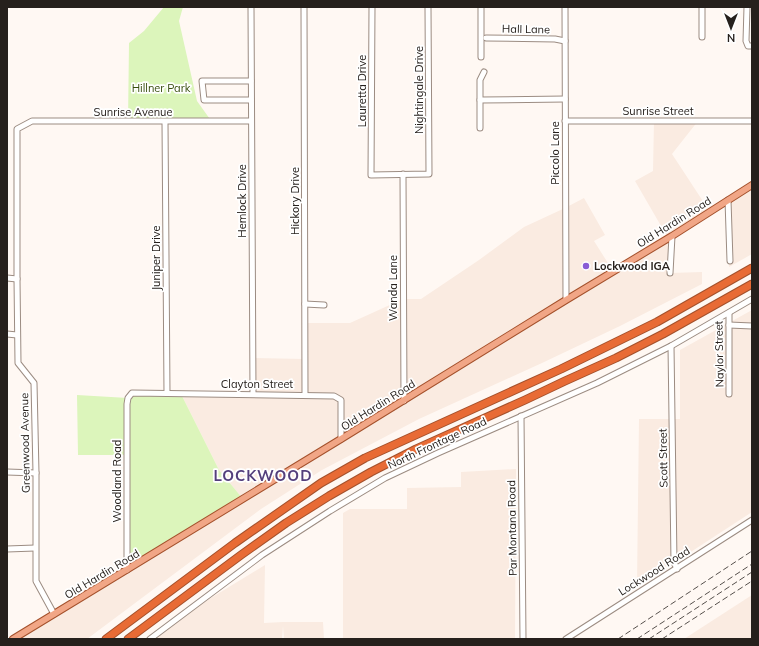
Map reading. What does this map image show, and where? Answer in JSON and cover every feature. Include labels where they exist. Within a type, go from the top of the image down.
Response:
[{"type":"highway","points":[[106,639],[235,543],[321,483],[371,455],[498,396],[561,369],[650,326],[752,268]]},
{"type":"highway","points":[[128,639],[286,522],[370,472],[416,449],[616,358],[663,334],[752,284]]},
{"type":"main road","name":"Old Hardin Road","points":[[13,639],[404,401],[752,185]]},
{"type":"street","name":"Hemlock Drive","points":[[251,7],[253,394]]},
{"type":"street","name":"Hickory Drive","points":[[304,7],[305,395]]},
{"type":"street","name":"Lauretta Drive","points":[[372,7],[372,175],[403,174]]},
{"type":"street","name":"Nightingale Drive","points":[[403,174],[429,174],[428,7]]},
{"type":"street","points":[[481,7],[481,58]]},
{"type":"street","name":"Piccolo Lane","points":[[565,7],[566,300]]},
{"type":"street","points":[[702,7],[702,37]]},
{"type":"street","points":[[748,7],[746,41],[748,46],[752,46]]},
{"type":"street","name":"Hall Lane","points":[[486,38],[555,39],[565,41]]},
{"type":"street","points":[[480,128],[480,80],[484,72]]},
{"type":"street","points":[[251,81],[202,81],[204,100],[251,100]]},
{"type":"street","points":[[480,100],[565,99]]},
{"type":"street","name":"Sunrise Street","points":[[565,122],[752,121]]},
{"type":"street","name":"Sunrise Avenue","points":[[17,129],[32,122],[251,122]]},
{"type":"street","name":"Juniper Drive","points":[[165,122],[167,393]]},
{"type":"street","name":"Greenwood Avenue","points":[[17,129],[18,363],[34,383],[36,581],[54,614]]},
{"type":"street","name":"Wanda Lane","points":[[403,174],[404,401]]},
{"type":"street","points":[[728,200],[730,261]]},
{"type":"street","points":[[670,273],[672,236]]},
{"type":"street","points":[[7,278],[17,279]]},
{"type":"street","name":"North Frontage Road","points":[[150,639],[262,555],[336,507],[385,478],[597,383],[671,346],[752,300]]},
{"type":"street","points":[[305,304],[324,305]]},
{"type":"street","name":"Naylor Street","points":[[728,313],[729,394]]},
{"type":"street","points":[[729,325],[752,326]]},
{"type":"street","points":[[7,334],[17,335]]},
{"type":"street","name":"Scott Street","points":[[671,346],[674,562],[677,569]]},
{"type":"street","name":"Clayton Street","points":[[132,393],[334,396],[341,400],[342,439]]},
{"type":"street","name":"Woodland Road","points":[[127,570],[127,404],[128,398],[132,393]]},
{"type":"street","name":"Par Montana Road","points":[[521,416],[523,639]]},
{"type":"street","points":[[7,472],[36,473]]},
{"type":"street","name":"Lockwood Road","points":[[566,639],[752,520]]},
{"type":"street","points":[[7,549],[35,548]]},
{"type":"shaded area","points":[[654,121],[698,121],[672,154],[710,212],[672,236],[670,273],[702,272],[702,284],[620,326],[419,419],[322,470],[261,509],[87,639],[13,639],[243,499],[219,470],[181,394],[253,394],[253,358],[305,359],[305,323],[350,323],[403,299],[421,299],[479,260],[524,227],[584,198],[605,235],[594,241],[613,271],[668,238],[635,181],[653,171]]},
{"type":"shaded area","points":[[752,185],[752,254],[729,267],[728,200]]},
{"type":"shaded area","points":[[752,310],[752,512],[686,555],[637,584],[639,419],[680,419],[680,350]]},
{"type":"shaded area","points":[[516,469],[515,639],[343,639],[343,513],[350,509],[407,509],[407,488],[461,487],[461,472]]},
{"type":"shaded area","points":[[265,565],[264,623],[323,622],[324,639],[284,639],[283,626],[282,639],[150,639],[183,615]]},
{"type":"shaded area","points":[[752,595],[752,639],[684,639]]},
{"type":"green space","name":"Hillner Park","points":[[164,7],[183,7],[179,21],[197,101],[212,122],[128,122],[129,43],[144,31]]},
{"type":"green space","points":[[132,393],[181,394],[219,470],[243,499],[127,570],[127,455],[78,455],[77,395],[128,398]]},
{"type":"railway","points":[[618,639],[752,551]]},
{"type":"railway","points":[[637,639],[752,564]]},
{"type":"railway","points":[[649,639],[752,572]]},
{"type":"railway","points":[[662,639],[752,581]]},
{"type":"place","name":"Lockwood IGA","points":[[586,266]]},
{"type":"district","name":"LOCKWOOD","points":[[263,475]]}]
